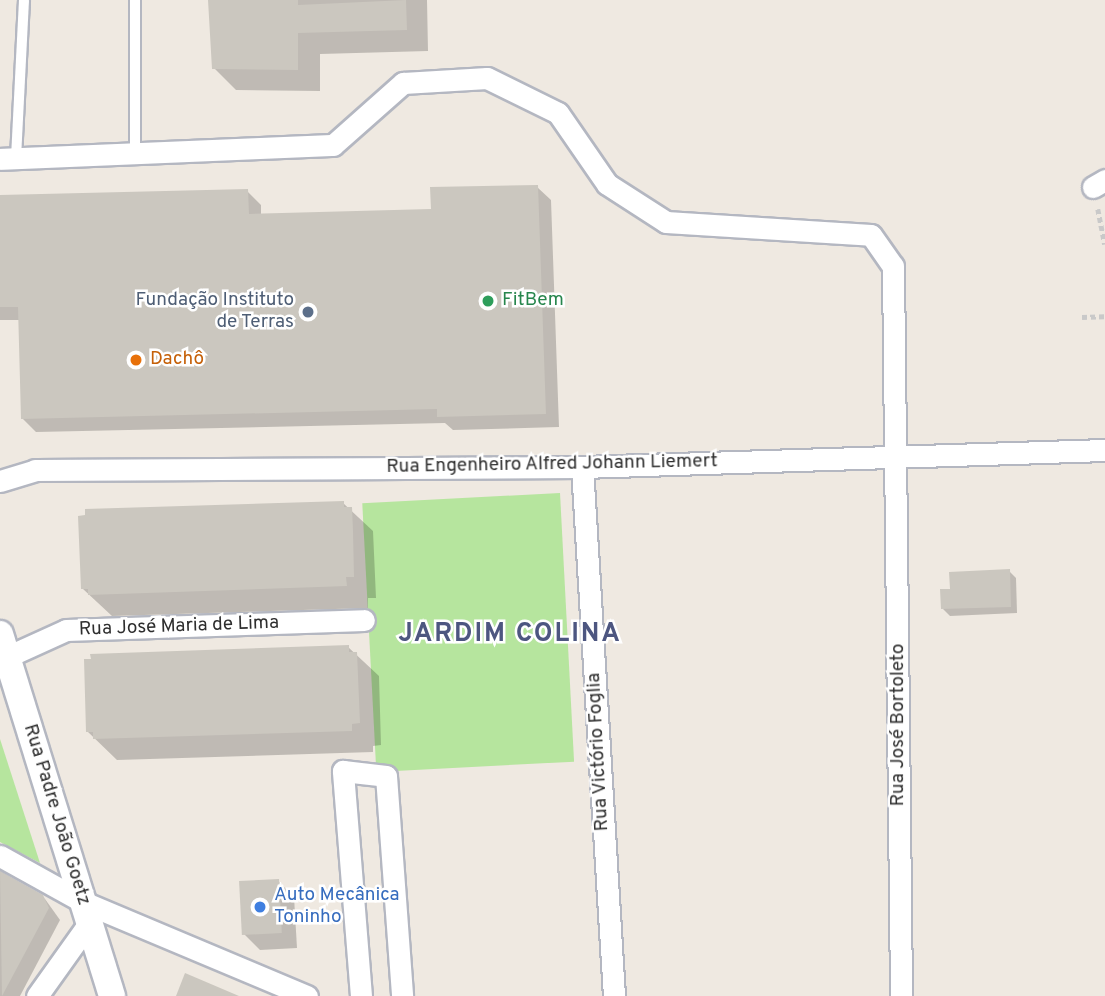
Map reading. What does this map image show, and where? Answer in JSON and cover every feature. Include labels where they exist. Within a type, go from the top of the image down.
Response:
[{"type":"street","name":"Rua José Bortoleto","points":[[135,153],[334,145],[403,83],[487,78],[558,113],[607,184],[666,222],[871,235],[892,266],[897,455],[901,996]]},
{"type":"street","points":[[8,158],[135,153]]},
{"type":"street","name":"Rua Engenheiro Alfred Johann Liemert","points":[[0,481],[35,470],[582,467],[1105,450]]},
{"type":"street","name":"Rua Victório Foglia","points":[[582,467],[614,996]]},
{"type":"street","name":"Rua José Maria de Lima","points":[[2,650],[66,630],[364,620]]},
{"type":"street","name":"Rua Padre João Goetz","points":[[2,650],[112,996]]},
{"type":"street","points":[[361,996],[343,771],[386,776],[402,996]]},
{"type":"street","points":[[0,856],[86,913],[307,996]]},
{"type":"street","points":[[37,996],[86,913]]},
{"type":"lane","points":[[8,158],[24,0]]},
{"type":"lane","points":[[135,0],[135,153]]},
{"type":"path","points":[[1099,184],[1105,244]]},
{"type":"path","points":[[1082,317],[1105,316]]},
{"type":"green space","points":[[560,493],[574,762],[376,772],[362,503]]},
{"type":"green space","points":[[0,739],[40,863],[0,842]]},
{"type":"building","points":[[208,0],[298,0],[298,5],[406,0],[407,30],[298,33],[298,70],[212,69]]},
{"type":"building","points":[[538,185],[546,414],[437,417],[437,409],[21,419],[18,307],[0,307],[0,195],[248,189],[249,214],[431,209],[430,187]]},
{"type":"building","points":[[344,501],[344,507],[352,507],[353,531],[354,577],[346,577],[347,586],[88,595],[88,589],[81,589],[78,516],[85,515],[85,509]]},
{"type":"building","points":[[1010,569],[1011,607],[941,609],[940,589],[950,589],[949,572]]},
{"type":"building","points":[[349,645],[349,652],[357,652],[360,723],[352,724],[352,731],[93,739],[93,732],[86,732],[84,659],[91,659],[90,654]]},
{"type":"building","points":[[0,871],[43,895],[49,908],[2,996]]},
{"type":"building","name":"Auto Mecânica Toninho","points":[[279,879],[282,933],[242,935],[239,881]]},
{"type":"building","points":[[185,973],[239,996],[176,996]]},
{"type":"place","name":"FitBem","points":[[488,301]]},
{"type":"place","name":"Fundação Instituto de Terras","points":[[308,312]]},
{"type":"place","name":"Dachô","points":[[136,360]]},
{"type":"place","name":"Auto Mecânica Toninho","points":[[260,907]]},
{"type":"district","name":"JARDIM COLINA","points":[[510,635]]}]
